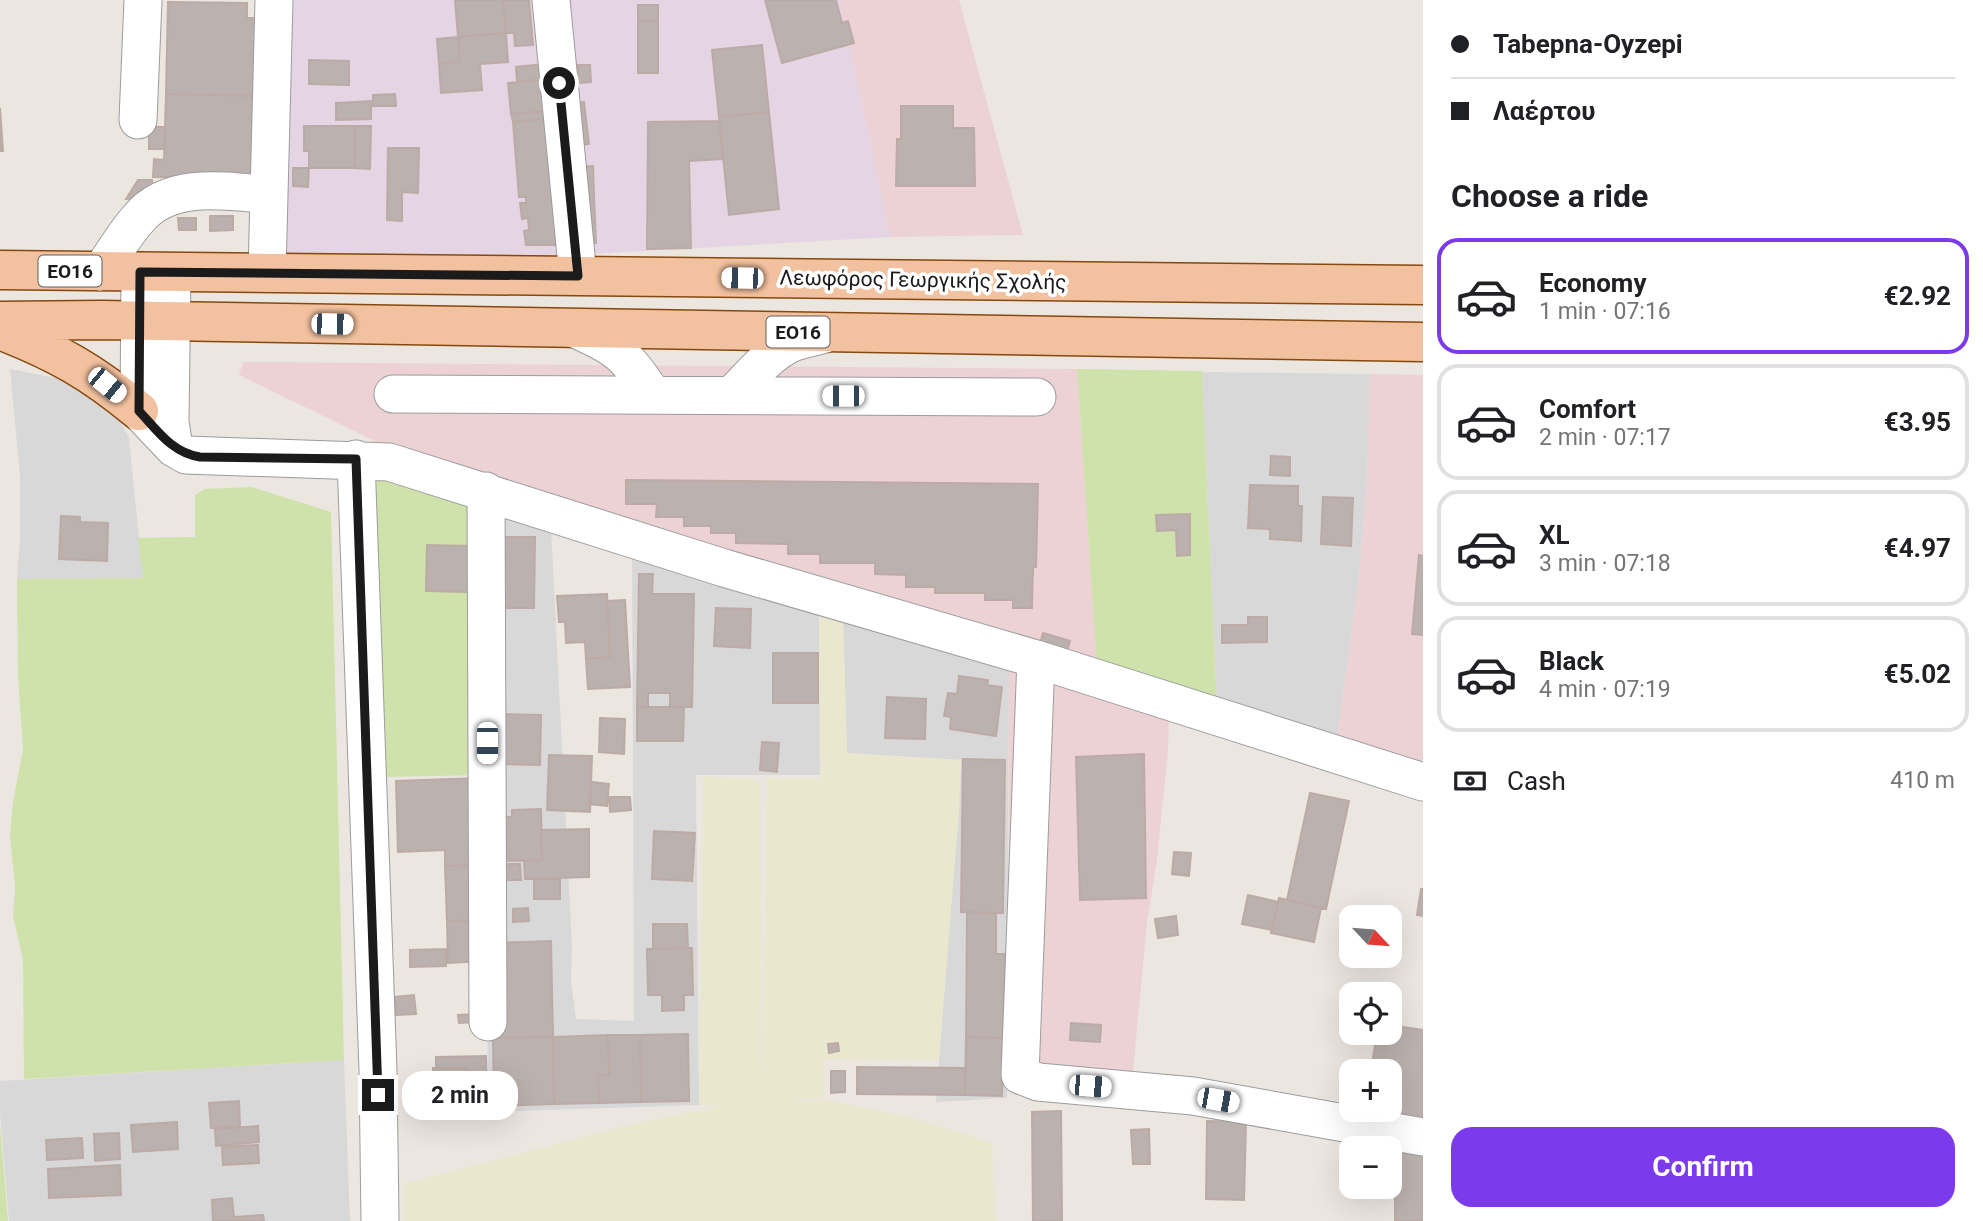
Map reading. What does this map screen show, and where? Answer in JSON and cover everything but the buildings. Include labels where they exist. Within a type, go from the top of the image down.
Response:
[{"type":"main road","name":"Λεωφόρος Γεωργικής Σχολής","points":[[0,270],[1423,285]]},
{"type":"main road","name":"ΕΟ16","points":[[0,321],[1423,342]]},
{"type":"main road","points":[[0,330],[69,360],[107,385],[139,411]]},
{"type":"street","points":[[138,120],[143,0]]},
{"type":"street","points":[[267,273],[274,0]]},
{"type":"street","points":[[551,0],[578,276]]},
{"type":"street","points":[[100,272],[139,218],[169,196],[232,192],[270,195]]},
{"type":"street","points":[[156,272],[156,322],[174,448]]},
{"type":"street","points":[[156,322],[139,411],[174,448],[186,455],[390,462],[724,568],[1036,659],[1423,782]]},
{"type":"street","points":[[573,328],[617,350],[630,361],[653,395]]},
{"type":"street","points":[[732,396],[766,360],[779,351],[794,343],[833,332]]},
{"type":"street","points":[[393,394],[1037,397]]},
{"type":"street","points":[[356,459],[378,1070],[380,1221]]},
{"type":"street","points":[[486,491],[488,1022]]},
{"type":"street","points":[[1036,659],[1020,1075],[1038,1082],[1193,1096],[1423,1137]]},
{"type":"shaded area","points":[[284,0],[840,0],[890,237],[275,272]]},
{"type":"shaded area","points":[[840,0],[959,0],[1023,235],[890,237]]},
{"type":"shaded area","points":[[243,362],[1077,369],[1097,669],[383,445],[239,375]]},
{"type":"shaded area","points":[[10,369],[56,378],[94,391],[116,414],[129,438],[143,578],[17,579],[20,476]]},
{"type":"shaded area","points":[[1202,372],[1370,374],[1367,482],[1359,579],[1336,746],[1217,708]]},
{"type":"shaded area","points":[[1370,374],[1423,375],[1423,767],[1336,746],[1359,579],[1367,482]]},
{"type":"shaded area","points":[[484,505],[551,528],[572,945],[571,981],[576,1019],[634,1021],[632,554],[819,612],[820,775],[696,775],[699,1105],[488,1112]]},
{"type":"shaded area","points":[[819,612],[843,620],[847,753],[961,760],[959,812],[939,1060],[823,1059],[825,1097],[783,1102],[828,1100],[914,1118],[992,1143],[995,1221],[404,1221],[404,1184],[632,1124],[723,1106],[699,1105],[703,776],[760,780],[762,1104],[767,778],[821,779]]},
{"type":"shaded area","points":[[843,620],[1009,671],[1007,1098],[936,1102],[961,760],[847,753]]},
{"type":"shaded area","points":[[1009,671],[1169,717],[1168,751],[1157,859],[1147,923],[1132,1081],[1009,1071]]},
{"type":"shaded area","points":[[344,1060],[350,1221],[9,1221],[0,1081]]},
{"type":"green space","points":[[1077,369],[1202,371],[1217,708],[1097,669]]},
{"type":"green space","points":[[371,475],[484,505],[485,775],[385,777]]},
{"type":"green space","points":[[252,487],[331,512],[344,1060],[24,1079],[23,960],[13,916],[15,888],[10,835],[23,749],[18,677],[17,579],[143,578],[138,538],[195,537],[195,495],[205,489]]},
{"type":"green space","points":[[0,1124],[8,1221],[0,1221]]},
{"type":"route","points":[[378,1095],[356,459],[200,457],[186,455],[174,448],[139,411],[140,272],[578,276],[559,83]]}]
